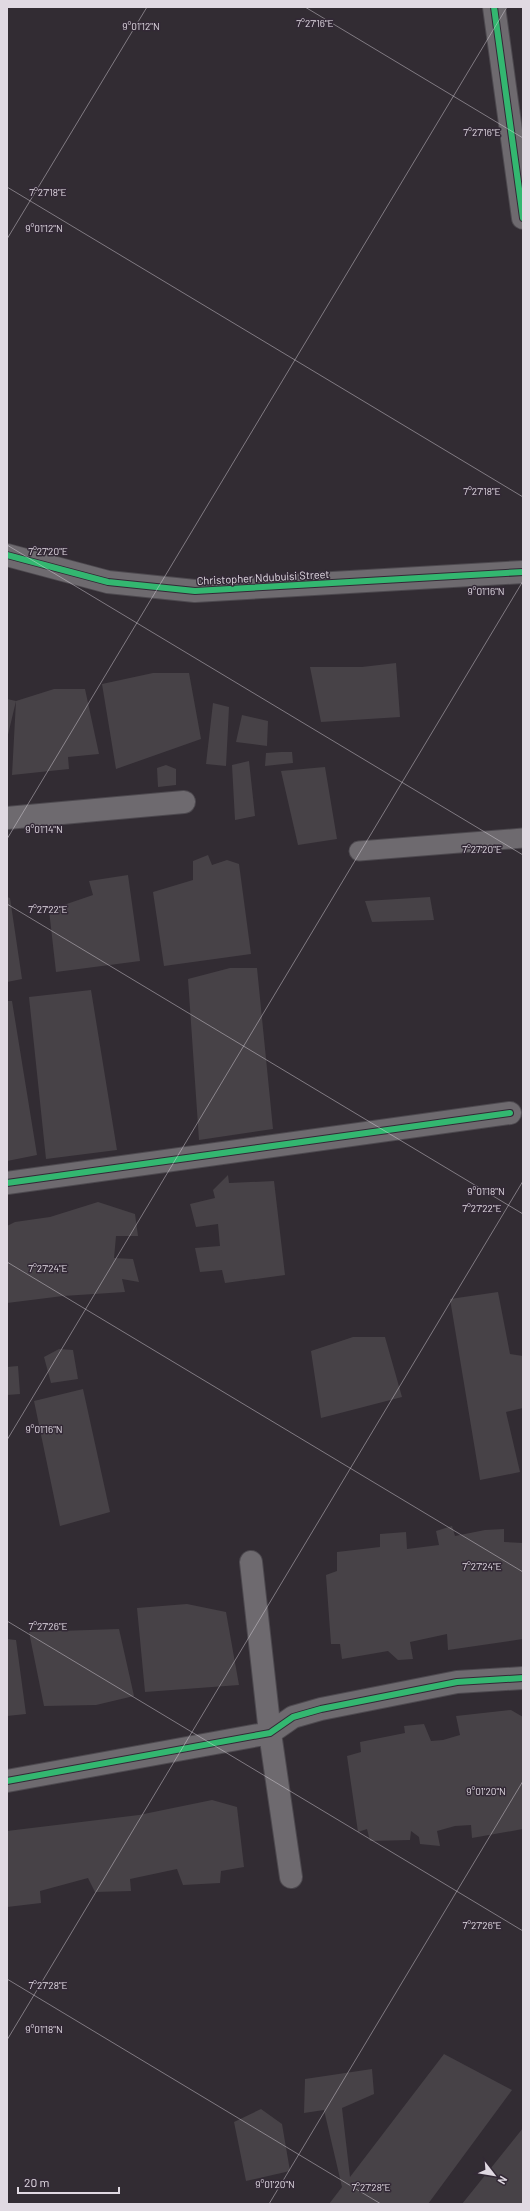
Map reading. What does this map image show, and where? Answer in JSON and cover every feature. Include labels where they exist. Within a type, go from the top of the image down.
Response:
[{"type":"street","points":[[494,7],[523,218]]},
{"type":"street","name":"Christopher Ndubuisi Street","points":[[7,555],[108,582],[196,591],[523,572]]},
{"type":"street","points":[[7,818],[184,802]]},
{"type":"street","points":[[7,1183],[510,1113]]},
{"type":"street","points":[[251,1562],[270,1733],[292,1877]]},
{"type":"street","points":[[7,1780],[270,1733],[293,1717],[321,1709],[457,1682],[523,1678]]},
{"type":"lane","points":[[359,851],[523,838]]},
{"type":"building","points":[[396,663],[400,717],[321,722],[310,667],[362,667]]},
{"type":"building","points":[[153,673],[189,673],[201,739],[116,769],[102,684]]},
{"type":"building","points":[[54,689],[85,689],[99,754],[68,757],[69,769],[12,775],[16,701]]},
{"type":"building","points":[[7,699],[16,701],[7,739]]},
{"type":"building","points":[[213,703],[229,707],[226,766],[206,764]]},
{"type":"building","points":[[242,715],[268,721],[267,746],[236,742]]},
{"type":"building","points":[[292,752],[293,763],[265,766],[266,753]]},
{"type":"building","points":[[249,761],[255,816],[235,820],[232,765]]},
{"type":"building","points":[[166,765],[176,769],[176,785],[158,787],[157,768]]},
{"type":"building","points":[[325,767],[337,839],[298,845],[281,771]]},
{"type":"building","points":[[208,855],[212,865],[227,860],[239,864],[251,954],[164,966],[153,892],[193,880],[193,861]]},
{"type":"building","points":[[128,875],[140,961],[56,972],[49,910],[93,895],[89,881]]},
{"type":"building","points":[[7,897],[10,898],[22,979],[7,982]]},
{"type":"building","points":[[430,897],[434,920],[372,922],[365,901]]},
{"type":"building","points":[[230,968],[257,968],[273,1129],[199,1140],[188,979]]},
{"type":"building","points":[[91,990],[117,1150],[46,1159],[29,997]]},
{"type":"building","points":[[7,1001],[12,1001],[37,1155],[7,1161]]},
{"type":"building","points":[[228,1175],[229,1183],[274,1181],[285,1275],[225,1283],[222,1270],[200,1272],[195,1248],[220,1246],[218,1224],[196,1227],[190,1204],[215,1198],[213,1190]]},
{"type":"building","points":[[98,1202],[135,1214],[138,1236],[116,1236],[114,1258],[133,1259],[139,1282],[122,1279],[125,1292],[63,1296],[7,1303],[7,1226],[15,1222],[50,1217]]},
{"type":"building","points":[[498,1292],[510,1354],[523,1356],[523,1408],[506,1412],[520,1472],[480,1480],[450,1299]]},
{"type":"building","points":[[353,1337],[385,1337],[402,1397],[321,1418],[311,1351]]},
{"type":"building","points":[[59,1349],[73,1350],[78,1379],[51,1383],[44,1357]]},
{"type":"building","points":[[18,1366],[20,1394],[7,1395],[7,1367]]},
{"type":"building","points":[[83,1389],[110,1512],[60,1526],[34,1401]]},
{"type":"building","points":[[452,1526],[455,1536],[485,1530],[504,1529],[504,1542],[523,1543],[523,1639],[448,1650],[447,1634],[410,1642],[413,1659],[398,1660],[388,1651],[342,1659],[340,1644],[331,1644],[326,1575],[337,1571],[337,1552],[380,1547],[380,1534],[406,1532],[407,1549],[439,1545],[436,1531]]},
{"type":"building","points":[[187,1604],[226,1612],[239,1685],[145,1692],[137,1608]]},
{"type":"building","points":[[119,1629],[134,1696],[96,1705],[44,1706],[29,1632]]},
{"type":"building","points":[[7,1639],[16,1640],[26,1714],[7,1716]]},
{"type":"building","points":[[511,1710],[523,1717],[523,1829],[472,1838],[471,1825],[455,1826],[437,1831],[440,1846],[420,1844],[419,1837],[411,1831],[410,1840],[370,1841],[367,1829],[358,1832],[347,1756],[361,1752],[360,1742],[405,1733],[404,1726],[424,1724],[431,1741],[443,1740],[460,1735],[456,1716]]},
{"type":"building","points":[[212,1800],[237,1807],[244,1867],[221,1871],[220,1883],[183,1885],[177,1869],[130,1879],[131,1891],[95,1892],[88,1878],[40,1891],[41,1903],[7,1907],[7,1831],[139,1815]]},
{"type":"building","points":[[444,2054],[512,2090],[428,2204],[329,2204],[342,2187],[324,2110],[304,2113],[305,2079],[372,2069],[374,2094],[342,2108],[350,2177]]},
{"type":"building","points":[[261,2109],[282,2124],[290,2171],[246,2181],[234,2122]]},
{"type":"building","points":[[523,2128],[523,2204],[462,2204]]},
{"type":"cycle path","points":[[494,7],[523,218]]},
{"type":"cycle path","points":[[7,555],[108,582],[195,591],[523,572]]},
{"type":"cycle path","points":[[7,1183],[510,1113]]},
{"type":"cycle path","points":[[7,1781],[270,1733],[293,1717],[321,1709],[457,1682],[523,1678]]}]
